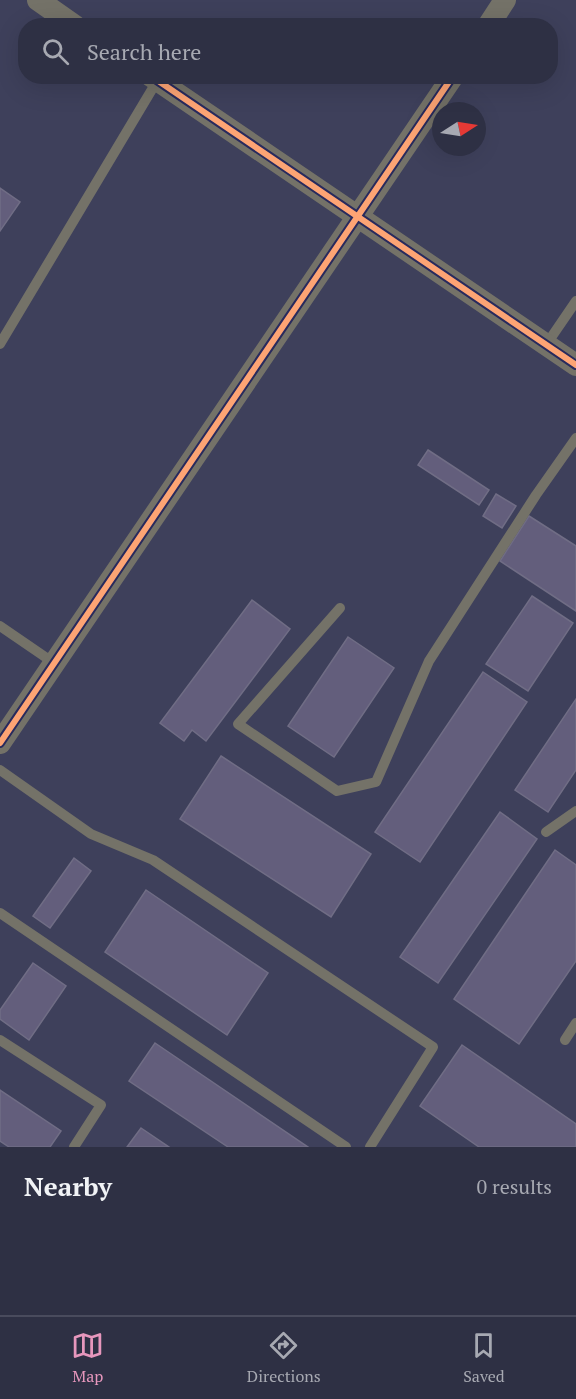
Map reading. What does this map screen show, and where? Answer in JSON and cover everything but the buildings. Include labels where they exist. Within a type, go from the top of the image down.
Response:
[{"type":"street","points":[[38,0],[64,18]]},
{"type":"street","points":[[493,18],[505,0]]},
{"type":"street","points":[[161,84],[576,365]]},
{"type":"street","points":[[0,742],[448,84]]},
{"type":"lane","points":[[0,344],[151,84]]},
{"type":"lane","points":[[546,345],[576,301]]},
{"type":"lane","points":[[340,608],[238,724],[337,791],[376,782],[429,661],[536,495],[576,438]]},
{"type":"lane","points":[[0,626],[54,663]]},
{"type":"lane","points":[[0,770],[91,834],[153,860],[433,1047],[370,1147]]},
{"type":"lane","points":[[546,832],[576,811]]},
{"type":"lane","points":[[0,913],[346,1147]]},
{"type":"lane","points":[[565,1040],[576,1023]]},
{"type":"lane","points":[[0,1040],[101,1105],[74,1147]]},
{"type":"cycle path","points":[[163,84],[576,365]]},
{"type":"cycle path","points":[[0,743],[448,84]]}]
